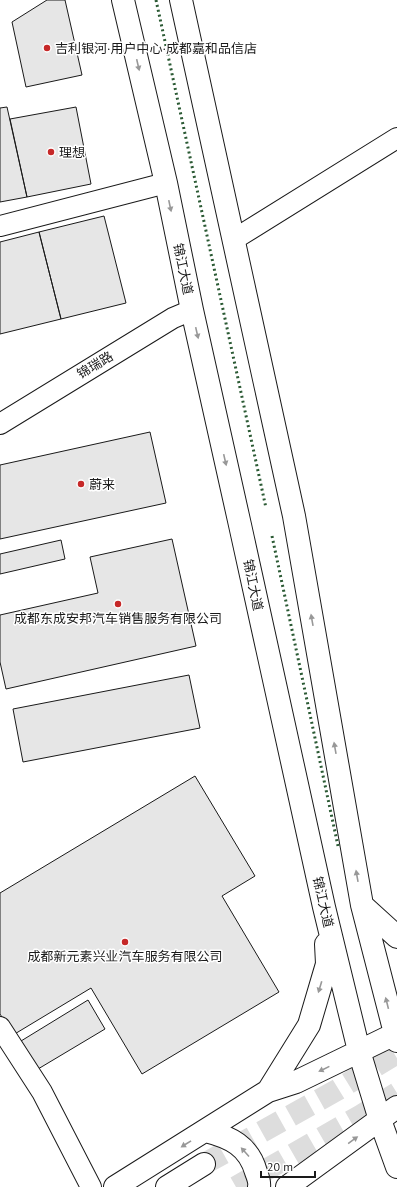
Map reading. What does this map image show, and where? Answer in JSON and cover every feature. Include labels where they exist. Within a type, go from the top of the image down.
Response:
[{"type":"main road","name":"锦江大道","points":[[123,0],[166,184],[192,310],[324,907],[359,1051],[380,1120],[397,1167]]},
{"type":"main road","points":[[115,1187],[268,1091],[296,1082],[359,1051],[396,1036],[362,905],[294,516],[181,0]]},
{"type":"main road","points":[[362,905],[397,937]]},
{"type":"main road","points":[[268,1091],[309,1025],[327,964],[324,907]]},
{"type":"main road","points":[[287,1187],[397,1107]]},
{"type":"main road","points":[[206,1131],[218,1134],[234,1141],[248,1154],[254,1165],[260,1185],[259,1187]]},
{"type":"main road","points":[[167,1187],[204,1164]]},
{"type":"main road","points":[[308,1187],[315,1187]]},
{"type":"street","points":[[233,240],[397,138]]},
{"type":"street","points":[[0,226],[166,184]]},
{"type":"street","name":"锦瑞路","points":[[0,424],[173,318],[192,310]]},
{"type":"street","points":[[0,1026],[42,1092],[91,1187]]},
{"type":"building","name":"吉利银河·用户中心·成都嘉和品信店","points":[[47,0],[65,0],[82,75],[26,87],[12,22]]},
{"type":"building","points":[[7,107],[27,197],[0,202],[0,108]]},
{"type":"building","name":"理想","points":[[76,107],[91,184],[27,197],[10,119]]},
{"type":"building","points":[[104,216],[126,303],[61,319],[39,232]]},
{"type":"building","points":[[39,232],[61,319],[0,334],[0,242]]},
{"type":"building","name":"蔚来","points":[[150,432],[166,503],[0,539],[0,465]]},
{"type":"building","name":"成都东成安邦汽车销售服务有限公司","points":[[172,539],[196,646],[6,689],[0,662],[0,615],[98,593],[90,557]]},
{"type":"building","points":[[61,540],[65,559],[0,574],[0,554]]},
{"type":"building","points":[[189,675],[200,728],[23,762],[13,709]]},
{"type":"building","name":"成都新元素兴业汽车服务有限公司","points":[[195,776],[255,876],[222,896],[279,992],[142,1074],[91,988],[13,1035],[0,1014],[0,893]]},
{"type":"building","points":[[88,1000],[105,1029],[38,1069],[21,1041]]},
{"type":"tunnel","points":[[204,1164],[337,1090],[397,1053]]},
{"type":"tunnel","points":[[236,1187],[360,1116],[397,1093]]},
{"type":"hedge","points":[[156,0],[266,508]]},
{"type":"hedge","points":[[272,536],[338,846]]},
{"type":"place","name":"吉利银河·用户中心·成都嘉和品信店","points":[[47,48]]},
{"type":"place","name":"理想","points":[[51,152]]},
{"type":"place","name":"蔚来","points":[[81,484]]},
{"type":"place","name":"成都东成安邦汽车销售服务有限公司","points":[[118,604]]},
{"type":"place","name":"成都新元素兴业汽车服务有限公司","points":[[125,942]]}]
